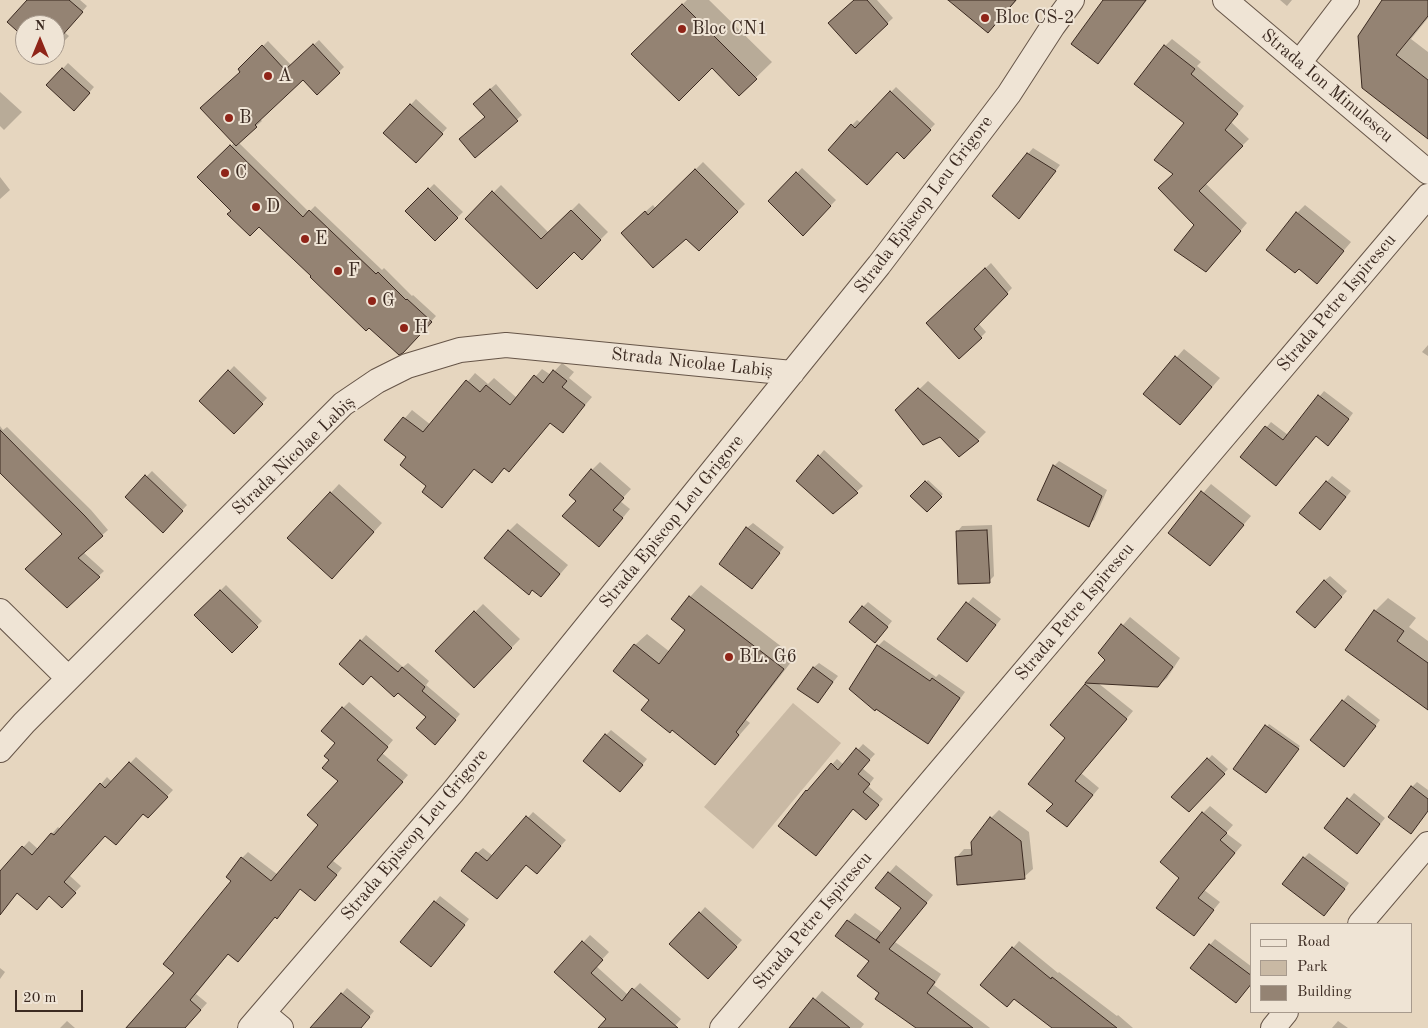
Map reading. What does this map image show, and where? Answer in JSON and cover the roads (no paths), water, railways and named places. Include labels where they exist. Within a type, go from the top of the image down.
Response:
[{"type":"street","name":"Strada Episcop Leu Grigore","points":[[256,1020],[452,793],[885,258],[1009,94],[1072,0]]},
{"type":"street","name":"Strada Ion Minulescu","points":[[1225,0],[1428,172]]},
{"type":"street","points":[[1299,62],[1347,0]]},
{"type":"street","name":"Strada Petre Ispirescu","points":[[722,1028],[1428,196]]},
{"type":"street","name":"Strada Nicolae Labiș","points":[[0,750],[68,678],[343,404],[377,381],[407,366],[460,350],[506,346],[792,374]]},
{"type":"street","points":[[0,611],[68,678]]},
{"type":"street","points":[[1361,923],[1428,844]]},
{"type":"street","points":[[1273,1028],[1285,1013]]},
{"type":"street","points":[[256,1020],[281,1028]]},
{"type":"place","name":"Bloc CS-2","points":[[985,18]]},
{"type":"place","name":"Bloc CN1","points":[[682,29]]},
{"type":"place","name":"A","points":[[268,76]]},
{"type":"place","name":"B","points":[[229,118]]},
{"type":"place","name":"C","points":[[225,173]]},
{"type":"place","name":"D","points":[[256,207]]},
{"type":"place","name":"E","points":[[305,239]]},
{"type":"place","name":"F","points":[[338,271]]},
{"type":"place","name":"G","points":[[372,301]]},
{"type":"place","name":"H","points":[[404,328]]},
{"type":"place","name":"BL. G6","points":[[729,657]]}]
